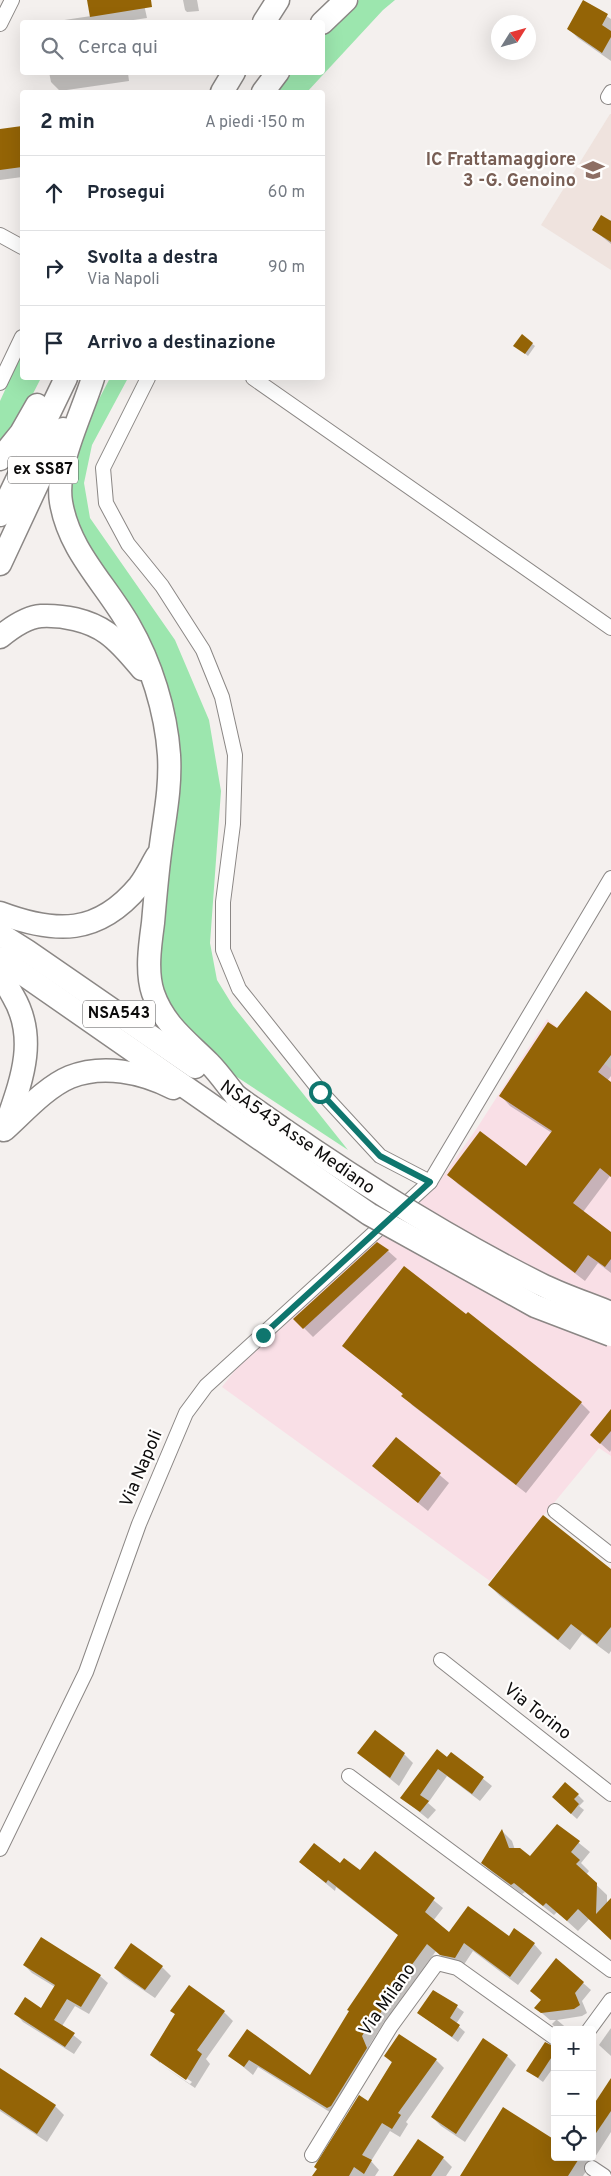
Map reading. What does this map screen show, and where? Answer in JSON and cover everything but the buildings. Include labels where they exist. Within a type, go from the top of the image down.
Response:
[{"type":"highway","points":[[249,20],[260,0]]},
{"type":"highway","points":[[265,20],[278,0]]},
{"type":"highway","points":[[325,20],[346,0]]},
{"type":"highway","points":[[212,90],[220,75]]},
{"type":"highway","points":[[223,90],[232,75]]},
{"type":"highway","points":[[264,90],[276,75]]},
{"type":"highway","points":[[0,459],[21,432],[51,380]]},
{"type":"highway","name":"ex SS87","points":[[0,515],[65,380]]},
{"type":"highway","points":[[90,380],[62,472],[61,501],[70,534],[88,566],[128,623],[142,650],[164,717],[169,756],[169,804],[160,851],[151,940],[150,969],[153,993],[166,1018],[181,1038],[209,1064],[230,1105]]},
{"type":"highway","name":"ex SS87","points":[[0,564],[90,380]]},
{"type":"highway","points":[[0,637],[15,626],[40,616],[79,619],[107,632],[127,651],[153,683]]},
{"type":"highway","points":[[0,913],[49,928],[87,925],[116,908],[139,885],[160,851]]},
{"type":"highway","name":"NSA543 Asse Mediano","points":[[0,934],[230,1105],[369,1214],[535,1306],[611,1335]]},
{"type":"highway","name":"NSA543 Asse Mediano","points":[[0,958],[230,1105],[314,1152],[375,1192],[464,1244],[546,1287],[611,1313]]},
{"type":"highway","points":[[0,977],[20,1007],[27,1034],[26,1061],[2,1134]]},
{"type":"highway","points":[[2,1134],[42,1096],[69,1078],[100,1070],[129,1072],[230,1105]]},
{"type":"street","points":[[0,24],[12,0]]},
{"type":"street","points":[[0,235],[20,246]]},
{"type":"street","points":[[0,383],[20,341]]},
{"type":"street","points":[[147,380],[103,468],[106,504],[128,544],[162,586],[203,650],[222,697],[235,755],[232,824],[223,902],[223,950],[239,989],[320,1092],[380,1156],[430,1182]]},
{"type":"street","points":[[256,380],[611,628]]},
{"type":"street","name":"Via Napoli","points":[[0,1849],[86,1672],[139,1524],[186,1413],[206,1386],[430,1182],[611,878]]},
{"type":"street","points":[[555,1511],[611,1554]]},
{"type":"street","name":"Via Torino","points":[[441,1660],[611,1794]]},
{"type":"street","points":[[349,1776],[611,1970]]},
{"type":"street","name":"Via Milano","points":[[312,2155],[391,2026],[437,1963],[457,1968],[551,2035]]},
{"type":"street","points":[[591,2026],[611,2000]]},
{"type":"shaded area","name":"IC Frattamaggiore 3 -G. Genoino","points":[[611,114],[611,270],[541,225]]},
{"type":"shaded area","points":[[547,1019],[611,1069],[611,1456],[599,1448],[490,1581],[222,1387],[236,1369],[434,1189],[477,1128]]},
{"type":"green space","points":[[359,0],[395,0],[383,10],[325,73],[325,33]]},
{"type":"green space","points":[[288,75],[323,75],[309,90],[274,90]]},
{"type":"green space","points":[[20,357],[20,380],[40,380],[18,423],[0,444],[0,401]]},
{"type":"green space","points":[[109,380],[127,380],[92,445],[84,483],[90,518],[175,640],[209,720],[221,791],[210,943],[217,980],[233,1006],[348,1150],[211,1060],[159,993],[152,948],[172,703],[70,521],[66,486],[76,443]]},
{"type":"place","name":"IC Frattamaggiore 3 -G. Genoino","points":[[593,170]]},
{"type":"route","points":[[263,1335],[430,1182],[380,1156],[320,1092]]}]
